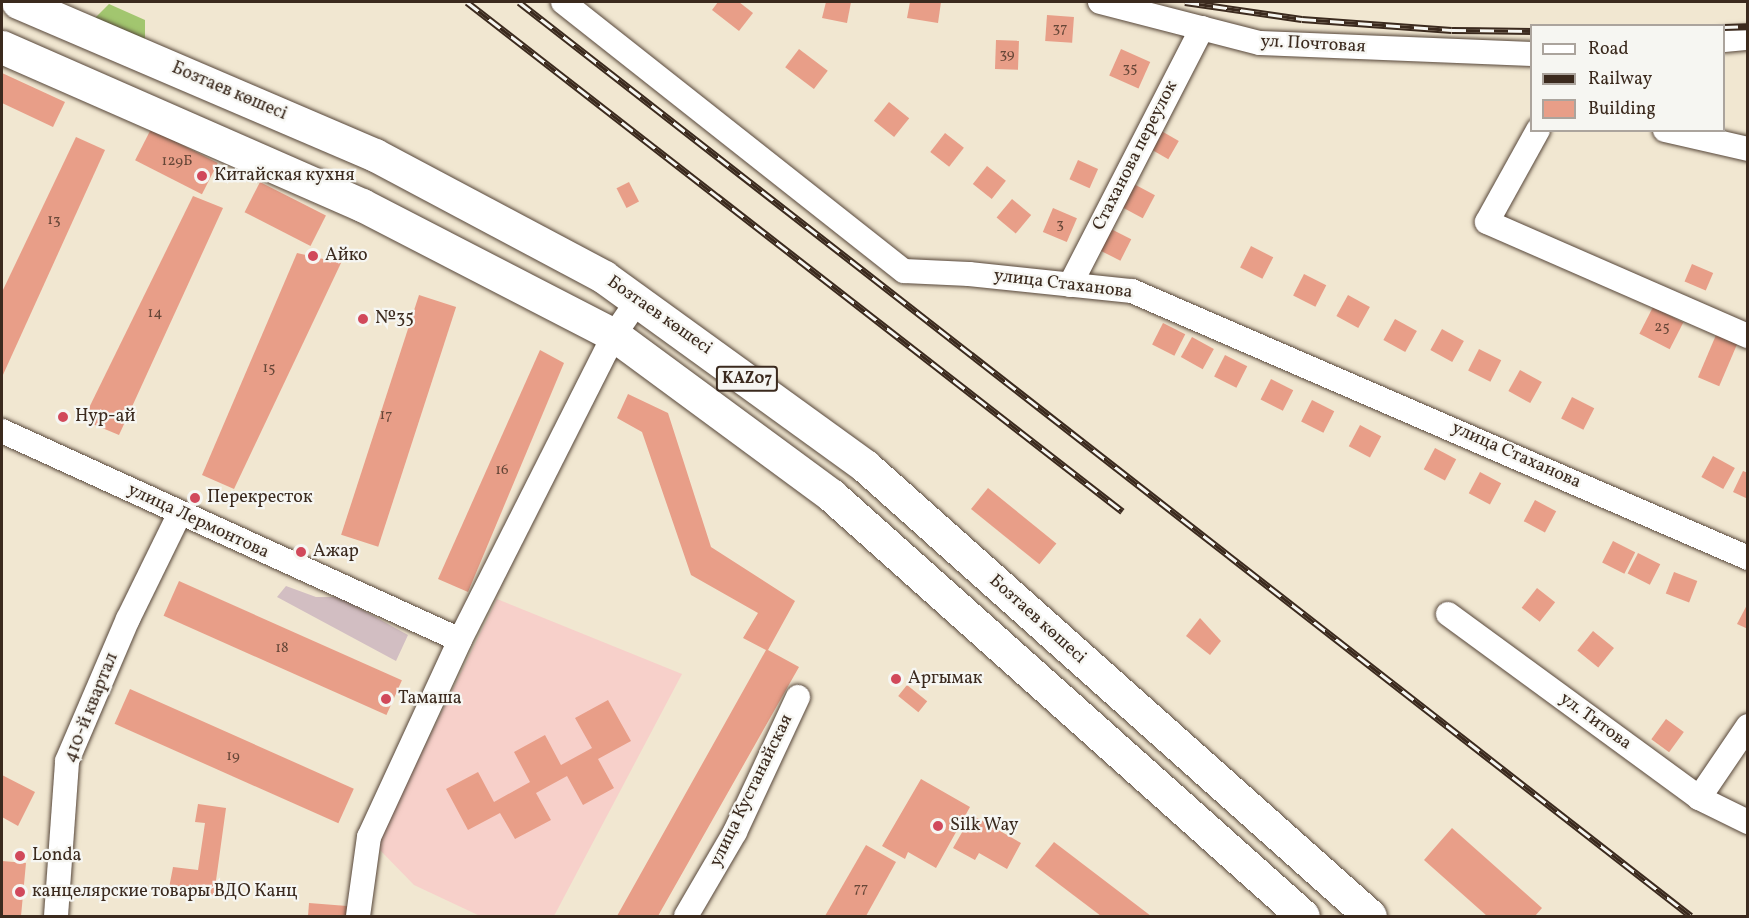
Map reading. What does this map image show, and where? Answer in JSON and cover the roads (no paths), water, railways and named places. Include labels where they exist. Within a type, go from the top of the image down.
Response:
[{"type":"highway","name":"Бозтаев көшесі","points":[[18,2],[375,155],[604,277],[865,466],[1370,916]]},
{"type":"highway","name":"KAZ07","points":[[2,47],[362,205],[614,335],[831,495],[1302,916]]},
{"type":"street","name":"улица Стаханова","points":[[563,2],[904,271],[1132,291],[1748,558]]},
{"type":"street","name":"ул. Почтовая","points":[[1100,2],[1260,43],[1530,56]]},
{"type":"street","name":"Стаханова переулок","points":[[1070,285],[1202,28]]},
{"type":"street","points":[[1725,40],[1748,38]]},
{"type":"street","points":[[1537,132],[1487,222],[1748,336]]},
{"type":"street","points":[[1674,132],[1748,149]]},
{"type":"street","points":[[358,916],[369,837],[460,640],[614,335],[638,300]]},
{"type":"street","name":"улица Лермонтова","points":[[2,432],[460,640]]},
{"type":"street","name":"410-й квартал","points":[[56,916],[67,761],[128,619],[180,513]]},
{"type":"street","name":"ул. Титова","points":[[1448,614],[1699,798],[1748,822]]},
{"type":"street","name":"улица Кустанайская","points":[[686,916],[735,832],[798,697]]},
{"type":"street","points":[[1699,798],[1748,726]]},
{"type":"railway","points":[[467,2],[1122,511]]},
{"type":"railway","points":[[519,2],[1691,916]]},
{"type":"railway","points":[[1185,2],[1302,19],[1452,30],[1530,31]]},
{"type":"railway","points":[[1725,27],[1748,26]]},
{"type":"place","name":"Китайская кухня","points":[[202,176]]},
{"type":"place","name":"Айко","points":[[313,256]]},
{"type":"place","name":"№35","points":[[363,319]]},
{"type":"place","name":"Нур-ай","points":[[63,417]]},
{"type":"place","name":"Перекресток","points":[[195,498]]},
{"type":"place","name":"Ажар","points":[[301,552]]},
{"type":"place","name":"Аргымак","points":[[896,679]]},
{"type":"place","name":"Тамаша","points":[[386,699]]},
{"type":"place","name":"Silk Way","points":[[938,826]]},
{"type":"place","name":"Londa","points":[[20,856]]},
{"type":"place","name":"канцелярские товары ВДО Канц","points":[[20,892]]}]
